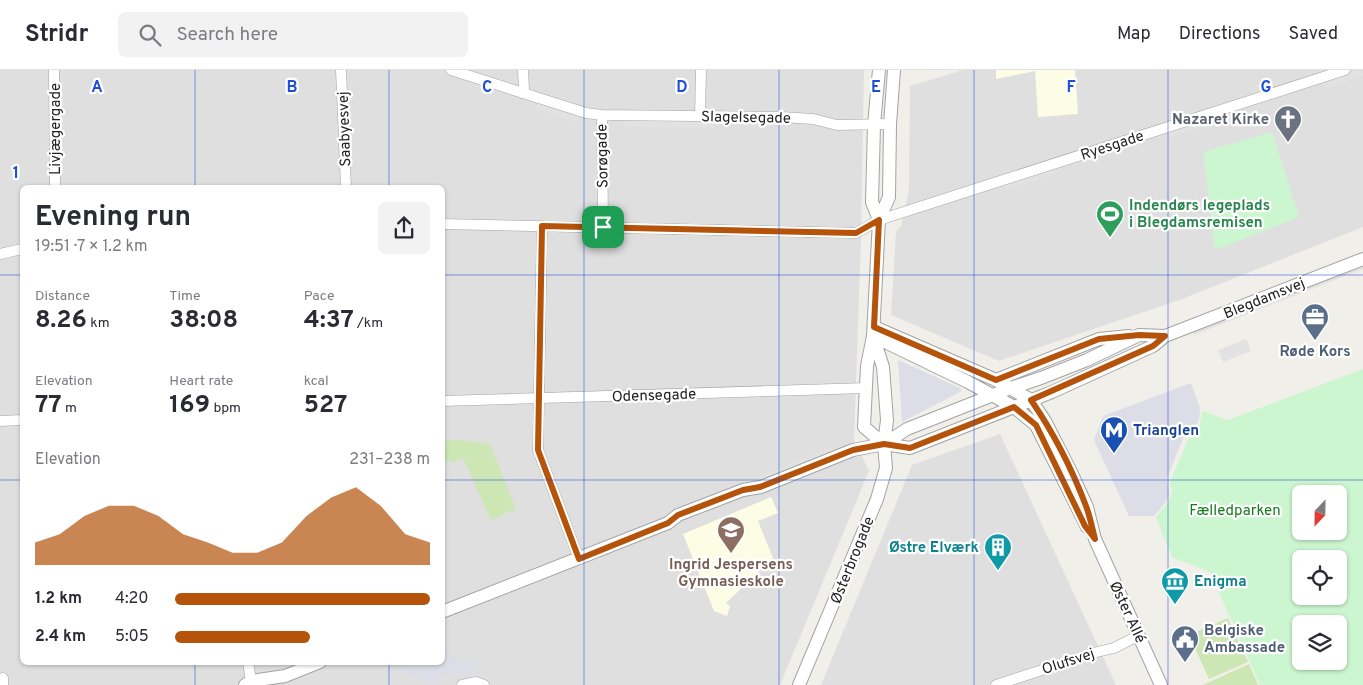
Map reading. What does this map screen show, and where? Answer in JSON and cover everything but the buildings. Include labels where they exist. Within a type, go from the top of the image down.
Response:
[{"type":"street","name":"Livjægergade","points":[[54,70],[55,185]]},
{"type":"street","name":"Saabyesvej","points":[[341,70],[346,185]]},
{"type":"street","name":"Slagelsegade","points":[[451,70],[586,114],[602,116],[813,118],[837,125],[890,124]]},
{"type":"street","points":[[522,94],[524,89],[523,70]]},
{"type":"street","points":[[700,116],[701,70]]},
{"type":"street","name":"Østerbrogade","points":[[879,70],[874,125],[872,202],[879,220]]},
{"type":"street","name":"Østerbrogade","points":[[884,444],[864,427],[867,366],[874,332],[879,220],[889,197],[890,124],[894,70]]},
{"type":"street","name":"Ryesgade","points":[[445,224],[856,233],[879,220],[1345,70]]},
{"type":"street","name":"Sorøgade","points":[[602,116],[603,227]]},
{"type":"street","points":[[542,226],[538,450],[579,559]]},
{"type":"street","points":[[0,254],[20,249]]},
{"type":"street","name":"Blegdamsvej","points":[[1014,407],[1153,346],[1165,336],[1363,259]]},
{"type":"street","points":[[874,332],[996,380],[1099,339],[1139,335]]},
{"type":"street","name":"Østerbrogade","points":[[800,685],[883,481],[886,468],[884,444],[887,420],[884,367],[874,332]]},
{"type":"street","name":"Øster Allé","points":[[874,332],[1014,407],[1036,425],[1085,526],[1095,539]]},
{"type":"street","name":"Blegdamsvej","points":[[992,395],[1068,367],[1139,335],[1165,336]]},
{"type":"street","name":"Øster Allé","points":[[996,380],[1031,400],[1045,421],[1087,507],[1095,539],[1161,685]]},
{"type":"street","name":"Odensegade","points":[[445,401],[866,388]]},
{"type":"street","points":[[884,444],[908,429],[992,395]]},
{"type":"street","points":[[445,611],[668,523],[678,515],[743,490],[760,487],[853,450],[884,444],[910,448],[1014,407]]},
{"type":"street","points":[[0,421],[20,420]]},
{"type":"street","name":"Olufsvej","points":[[996,685],[1114,648],[1138,636]]},
{"type":"street","points":[[248,665],[248,683],[287,680],[314,665]]},
{"type":"street","points":[[462,684],[476,682],[484,685]]},
{"type":"shaded area","points":[[0,70],[864,70],[861,239],[854,440],[869,471],[780,685],[0,685]]},
{"type":"shaded area","points":[[963,70],[1363,70],[1363,227],[1182,299],[999,361],[891,315],[896,232],[901,226],[909,189],[910,86]]},
{"type":"shaded area","points":[[996,70],[1075,70],[1078,114],[1038,117],[1035,71],[996,79]]},
{"type":"shaded area","points":[[1359,70],[1363,73],[1363,76],[1327,88],[1320,82]]},
{"type":"shaded area","points":[[539,103],[581,116],[577,123],[534,109]]},
{"type":"shaded area","points":[[1213,116],[1220,122],[1172,137],[1168,133],[1170,129]]},
{"type":"shaded area","points":[[623,119],[712,121],[714,128],[625,127]]},
{"type":"shaded area","points":[[1052,168],[1057,172],[1055,174],[1028,183],[1006,189],[999,184]]},
{"type":"shaded area","points":[[1363,266],[1363,269],[1194,335],[1193,332]]},
{"type":"shaded area","points":[[1246,339],[1251,351],[1223,362],[1218,350]]},
{"type":"shaded area","points":[[898,360],[960,388],[962,391],[902,422]]},
{"type":"shaded area","points":[[1191,383],[1200,408],[1199,420],[1191,433],[1184,436],[1167,478],[1169,494],[1166,502],[1154,516],[1129,516],[1094,440],[1103,416]]},
{"type":"shaded area","points":[[1000,434],[1116,685],[821,685],[912,465]]},
{"type":"shaded area","points":[[831,447],[835,450],[761,480],[759,476]]},
{"type":"shaded area","name":"Ingrid Jespersens Gymnasieskole","points":[[771,497],[778,513],[758,521],[773,558],[726,603],[730,606],[727,616],[714,611],[683,534]]},
{"type":"shaded area","points":[[445,643],[449,654],[474,664],[470,674],[444,673],[435,685],[431,685],[423,678],[384,665],[445,665]]},
{"type":"green space","points":[[1272,132],[1299,217],[1215,250],[1203,152]]},
{"type":"green space","name":"Fælledparken","points":[[1363,369],[1363,685],[1260,685],[1210,572],[1172,557],[1156,517],[1169,501],[1172,491],[1170,482],[1189,438],[1199,426],[1202,411],[1228,420]]},
{"type":"green space","points":[[461,440],[490,444],[516,509],[491,520],[463,458],[451,463],[450,460],[445,462],[445,441]]},
{"type":"green space","points":[[1228,618],[1248,662],[1209,679],[1189,635]]},
{"type":"green space","points":[[1249,664],[1258,685],[1203,685]]},
{"type":"place","name":"Nazaret Kirke","points":[[1288,143]]},
{"type":"place","name":"Indendørs legeplads i Blegdamsremisen","points":[[1110,238]]},
{"type":"place","name":"Røde Kors","points":[[1315,341]]},
{"type":"place","name":"Trianglen","points":[[1114,454]]},
{"type":"place","name":"Ingrid Jespersens Gymnasieskole","points":[[731,554]]},
{"type":"place","name":"Østre Elværk","points":[[998,571]]},
{"type":"place","name":"Enigma","points":[[1175,605]]},
{"type":"place","name":"Belgiske Ambassade","points":[[1185,663]]},
{"type":"route","points":[[879,220],[874,327],[996,380],[1099,339],[1139,335],[1165,336],[1153,346],[1031,400],[1045,421],[1071,472],[1087,507],[1095,539],[1085,526],[1036,425],[1014,407],[910,448],[884,444],[853,450],[760,487],[743,490],[678,515],[668,523],[579,559],[538,450],[542,226],[603,227],[856,233],[879,220]]}]
